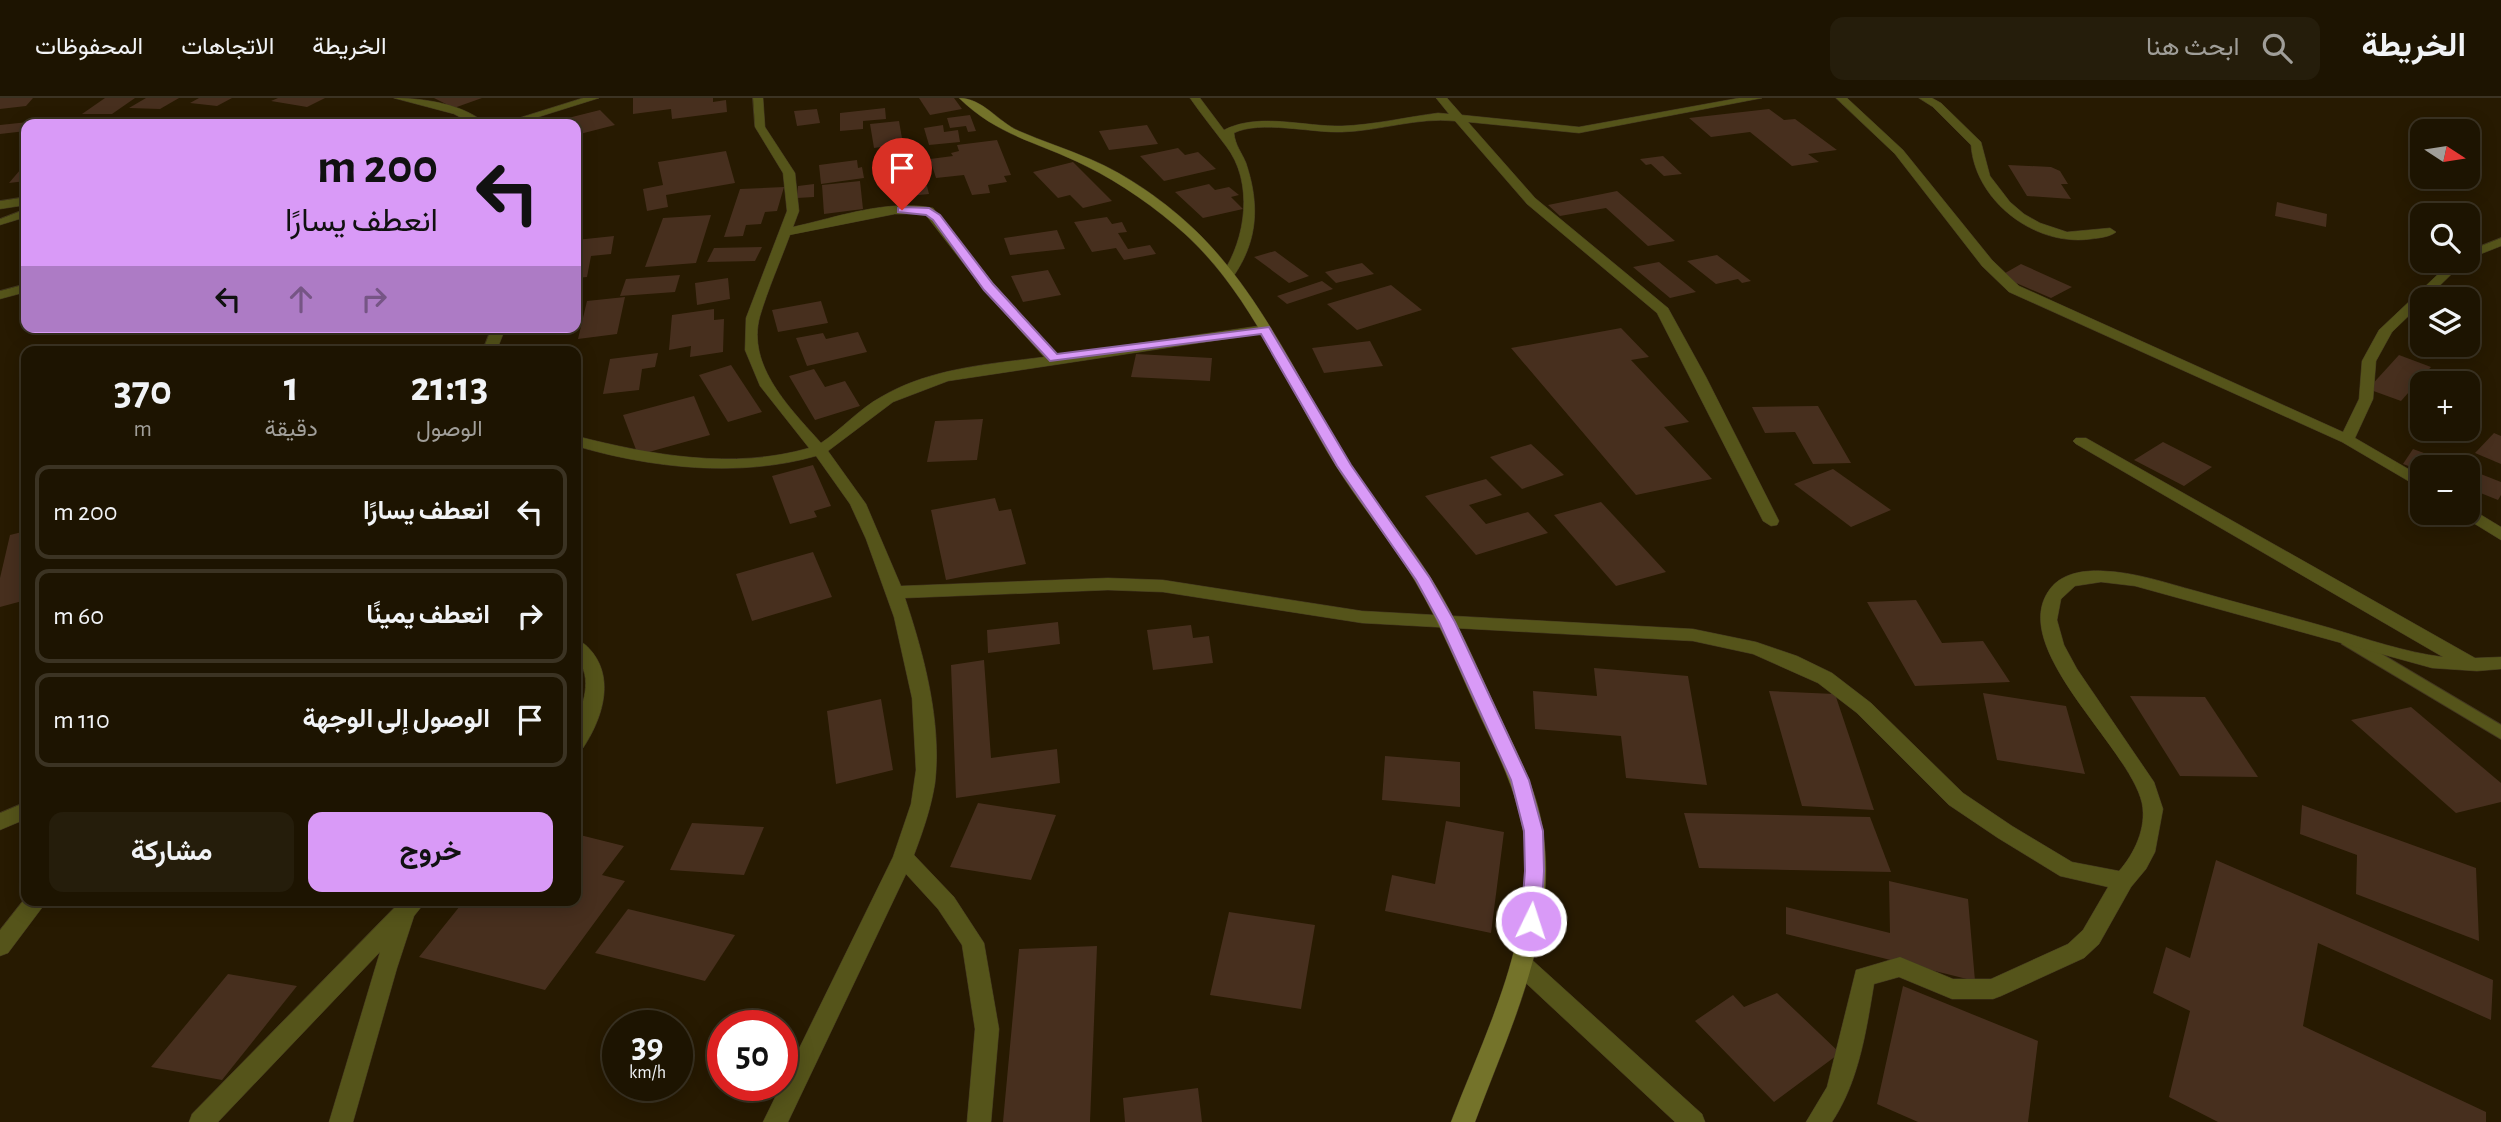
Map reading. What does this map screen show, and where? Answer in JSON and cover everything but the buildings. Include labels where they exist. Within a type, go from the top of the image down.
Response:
[{"type":"main road","points":[[964,98],[1011,132],[1088,162],[1134,189],[1191,233],[1228,274],[1265,329],[1344,466],[1422,578],[1447,622],[1520,780],[1533,831],[1535,871],[1531,921],[1522,965],[1463,1122]]},
{"type":"street","points":[[399,98],[458,112],[471,119]]},
{"type":"street","points":[[522,119],[594,98]]},
{"type":"street","points":[[758,98],[760,127],[789,173],[793,211],[752,318],[753,357],[783,407],[841,477],[881,552],[895,592],[918,678],[926,729],[926,770],[919,814],[903,857],[775,1122]]},
{"type":"street","points":[[1195,98],[1239,160],[1252,213],[1246,245],[1239,261],[1228,274]]},
{"type":"street","points":[[1441,98],[1531,201],[1663,312],[1771,521]]},
{"type":"street","points":[[1228,142],[1228,132],[1238,127],[1254,125],[1343,129],[1420,117],[1456,117],[1579,130],[1757,98]]},
{"type":"street","points":[[1841,98],[1899,152],[1987,263],[2014,289],[2347,439],[2410,477]]},
{"type":"street","points":[[1924,98],[1937,105],[1977,144],[1976,158],[1999,201],[2039,228],[2053,233],[2068,236],[2110,232]]},
{"type":"street","points":[[0,205],[21,202]]},
{"type":"street","points":[[787,232],[885,212],[916,209],[929,211],[989,287],[1054,359]]},
{"type":"street","points":[[2,222],[21,215]]},
{"type":"street","points":[[2480,250],[2501,242]]},
{"type":"street","points":[[2347,439],[2366,399],[2369,361],[2386,330],[2446,273]]},
{"type":"street","points":[[0,295],[21,289]]},
{"type":"street","points":[[581,443],[628,455],[711,463],[785,457],[819,450],[878,405],[904,390],[967,372],[1265,329]]},
{"type":"street","points":[[2081,441],[2474,667]]},
{"type":"street","points":[[2480,521],[2501,536]]},
{"type":"street","points":[[1818,1122],[1838,1092],[1853,1037],[1864,977],[1900,967],[1952,989],[1993,989],[2076,951],[2091,937],[2123,881],[2143,855],[2152,804],[2140,774],[2059,658],[2048,620],[2050,603],[2058,589],[2074,579],[2100,575],[2135,580],[2390,654],[2444,665],[2474,667],[2501,663]]},
{"type":"street","points":[[895,592],[1005,590],[1108,584],[1163,586],[1362,617],[1693,635],[1756,648],[1825,678],[1854,701],[1956,799],[2005,832],[2067,870],[2123,881]]},
{"type":"street","points":[[581,652],[591,664],[595,695],[587,728],[581,736]]},
{"type":"street","points":[[0,822],[21,812]]},
{"type":"street","points":[[903,857],[946,903],[973,943],[987,1029],[979,1122]]},
{"type":"street","points":[[0,946],[32,906]]},
{"type":"street","points":[[201,1122],[411,906]]},
{"type":"street","points":[[341,1122],[357,1077],[390,950],[412,906]]},
{"type":"street","points":[[1522,965],[1693,1122]]},
{"type":"lane","points":[[2348,640],[2501,733]]},
{"type":"route","points":[[902,210],[929,211],[937,218],[989,287],[1054,359],[1265,329],[1344,466],[1422,578],[1447,622],[1520,780],[1533,831],[1535,871],[1531,921]]}]
